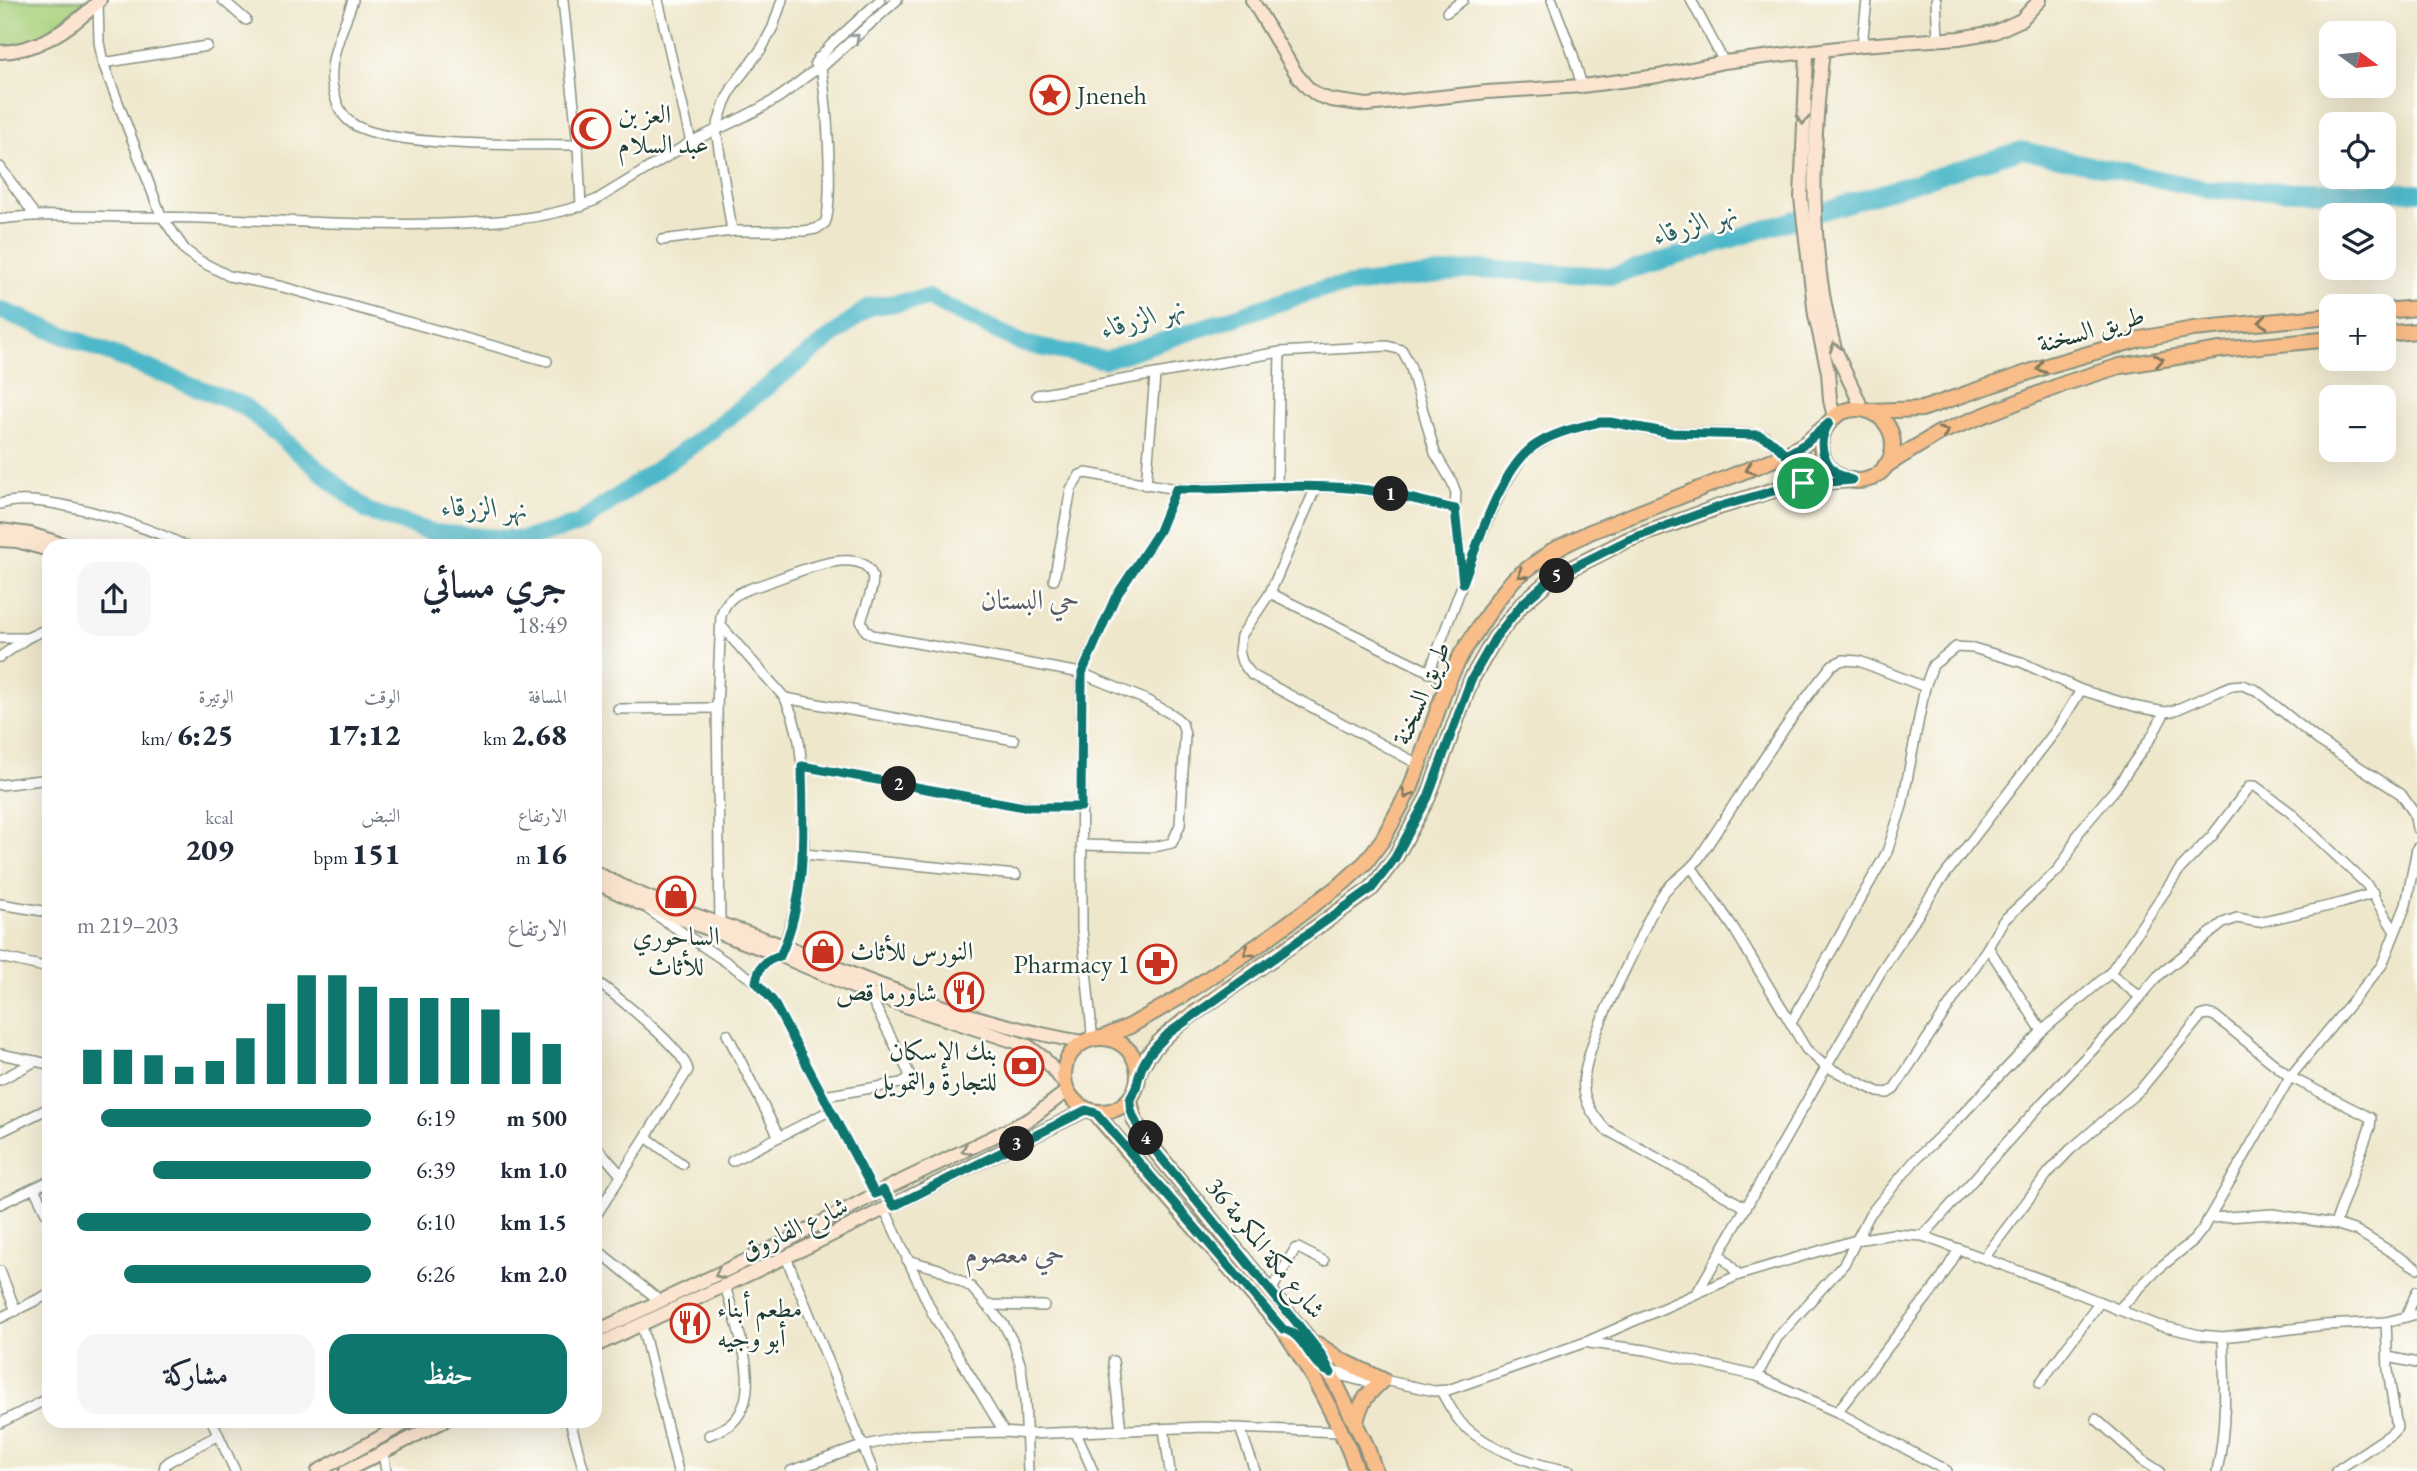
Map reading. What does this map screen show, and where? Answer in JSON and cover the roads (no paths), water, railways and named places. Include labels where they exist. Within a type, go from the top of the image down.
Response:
[{"type":"main road","points":[[2396,310],[2417,308]]},
{"type":"main road","name":"طريق السخنة","points":[[1866,410],[1922,409],[2050,365],[2140,339],[2193,330],[2319,317]]},
{"type":"main road","points":[[2396,333],[2417,331]]},
{"type":"main road","name":"طريق السخنة","points":[[1885,466],[1938,433],[2066,383],[2120,366],[2220,350],[2319,340]]},
{"type":"main road","points":[[1847,410],[1866,410],[1882,419],[1892,438],[1892,453],[1885,466],[1874,476],[1852,480],[1833,471],[1824,458],[1822,436],[1832,420],[1847,410]]},
{"type":"main road","name":"طريق السخنة","points":[[1091,1040],[1130,1026],[1177,999],[1257,946],[1343,883],[1366,862],[1383,839],[1411,787],[1448,681],[1462,653],[1514,579],[1552,551],[1590,532],[1786,455],[1806,443],[1832,420]]},
{"type":"main road","name":"طريق السخنة","points":[[1138,1074],[1144,1059],[1185,1020],[1372,888],[1395,858],[1428,797],[1471,680],[1495,638],[1522,604],[1552,578],[1628,540],[1718,507],[1793,485],[1852,480]]},
{"type":"main road","points":[[1111,1039],[1127,1048],[1137,1064],[1138,1074],[1137,1087],[1130,1099],[1120,1108],[1108,1112],[1091,1111],[1078,1105],[1065,1087],[1063,1072],[1066,1060],[1073,1050],[1091,1040],[1111,1039]]},
{"type":"main road","name":"شارع مكة المكرمة 36","points":[[1130,1099],[1134,1119],[1144,1137],[1310,1340],[1331,1373],[1375,1471]]},
{"type":"main road","name":"شارع مكة المكرمة 36","points":[[1091,1111],[1283,1329],[1322,1397],[1357,1471]]},
{"type":"main road","points":[[1283,1329],[1295,1334],[1317,1365],[1331,1373],[1323,1387],[1322,1397]]},
{"type":"main road","points":[[1310,1340],[1342,1360],[1383,1380],[1361,1403],[1356,1424]]},
{"type":"street","points":[[223,0],[247,20]]},
{"type":"street","points":[[353,0],[332,69],[335,96],[341,111],[351,123],[365,130],[394,137],[448,143],[578,145]]},
{"type":"street","points":[[564,0],[581,207]]},
{"type":"street","points":[[658,0],[691,142]]},
{"type":"street","points":[[732,231],[716,130],[733,86],[762,48],[782,0]]},
{"type":"street","points":[[662,240],[732,231],[804,231],[816,229],[825,223],[829,213],[829,195],[820,63],[880,0]]},
{"type":"street","points":[[0,219],[34,214],[161,215],[371,226],[471,223],[538,216],[581,207],[612,192],[691,142],[779,98],[897,0]]},
{"type":"street","points":[[1252,0],[1303,81],[1317,95],[1340,103],[1381,104],[1488,92],[1582,86],[1658,76],[1724,62],[1995,32],[2021,20],[2040,0]]},
{"type":"street","points":[[1447,12],[1463,0]]},
{"type":"street","points":[[1552,0],[1582,86]]},
{"type":"street","points":[[1691,0],[1724,62]]},
{"type":"street","points":[[1862,45],[1867,0]]},
{"type":"street","points":[[1936,0],[1938,39]]},
{"type":"street","points":[[0,52],[22,50],[40,44],[72,24],[99,1]]},
{"type":"street","points":[[99,1],[99,42],[103,63],[161,215],[185,250],[229,276],[283,287],[547,361]]},
{"type":"street","points":[[103,63],[207,46]]},
{"type":"street","points":[[1823,50],[1816,116],[1814,194],[1825,300],[1842,370],[1866,410]]},
{"type":"street","points":[[1807,52],[1801,198],[1815,315],[1828,372],[1832,420]]},
{"type":"street","points":[[0,167],[34,214]]},
{"type":"street","points":[[1037,395],[1280,352],[1387,346],[1402,350],[1435,453],[1455,487],[1463,583]]},
{"type":"street","points":[[1277,486],[1280,352]]},
{"type":"street","points":[[1146,485],[1155,376]]},
{"type":"street","points":[[1429,673],[1482,533],[1503,487],[1523,456],[1532,448],[1556,434],[1600,422],[1610,422],[1659,432],[1750,434],[1766,437],[1786,455]]},
{"type":"street","points":[[1054,580],[1071,489],[1080,475],[1098,475],[1176,489],[1277,486],[1351,488],[1455,509]]},
{"type":"street","points":[[1316,487],[1270,593],[1241,636],[1238,651],[1242,662],[1252,676],[1418,764]]},
{"type":"street","points":[[602,885],[641,904],[985,1020],[1040,1035],[1091,1040],[1082,929],[1082,673],[1115,598],[1159,531],[1176,489]]},
{"type":"street","points":[[0,504],[21,501],[72,507],[125,521],[168,539]]},
{"type":"street","points":[[0,530],[46,539]]},
{"type":"street","points":[[0,540],[17,541],[42,548]]},
{"type":"street","points":[[720,924],[717,708],[723,610],[738,594],[816,565],[837,561],[856,562],[872,574],[873,583],[861,621],[866,631],[872,635],[1082,673],[1159,706],[1182,723],[1185,735],[1180,825],[1172,843],[1169,846],[1154,847],[1081,845]]},
{"type":"street","points":[[1270,593],[1448,681]]},
{"type":"street","points":[[722,627],[785,698],[793,717],[802,766],[804,853],[798,899],[783,951],[764,962],[756,982]]},
{"type":"street","points":[[0,657],[42,631]]},
{"type":"street","points":[[0,638],[27,638]]},
{"type":"street","points":[[1791,1023],[1887,852],[1902,806],[1925,687],[1933,665],[1956,648],[1965,647],[2021,662],[2081,690],[2137,707],[2165,712],[2231,686],[2242,685],[2256,690],[2318,740],[2400,794],[2414,813],[2417,828]]},
{"type":"street","points":[[1745,1208],[1605,1129],[1589,1108],[1584,1077],[1608,1007],[1656,905],[1667,889],[1692,868],[1768,754],[1832,665],[1843,660],[1859,661],[1925,687]]},
{"type":"street","points":[[1696,1294],[1880,973],[1939,883],[2057,729],[2081,690]]},
{"type":"street","points":[[785,698],[1014,740]]},
{"type":"street","points":[[618,709],[717,708]]},
{"type":"street","points":[[1692,868],[1733,927],[1806,1049],[1825,1066],[1884,1094],[1891,1092],[2007,916],[2058,870],[2079,832],[2116,788],[2165,712]]},
{"type":"street","points":[[802,766],[1024,807],[1081,807]]},
{"type":"street","points":[[0,785],[42,780]]},
{"type":"street","points":[[1757,1376],[1777,1338],[1839,1271],[1870,1214],[1916,1159],[2042,1031],[2110,973],[2180,869],[2212,836],[2250,786],[2255,786],[2290,812],[2374,893],[2395,932]]},
{"type":"street","points":[[2118,1310],[2157,1270],[2194,1240],[2211,1218],[2290,1077],[2374,976],[2385,958],[2406,905],[2417,848]]},
{"type":"street","points":[[804,853],[1017,875]]},
{"type":"street","points":[[602,876],[627,889],[783,951],[869,994],[1028,1046],[1044,1058],[1065,1087]]},
{"type":"street","points":[[1923,1236],[2044,1101],[2122,1020],[2158,976],[2228,920],[2237,918],[2259,922],[2374,893]]},
{"type":"street","points":[[0,904],[42,909]]},
{"type":"street","points":[[641,904],[756,982],[773,1001],[831,1111],[890,1208],[907,1260],[933,1314],[1003,1432]]},
{"type":"street","points":[[1989,947],[2042,1031]]},
{"type":"street","points":[[0,957],[42,966]]},
{"type":"street","points":[[2110,973],[2139,996]]},
{"type":"street","points":[[602,986],[671,1045],[687,1066],[685,1074],[602,1206]]},
{"type":"street","points":[[824,1096],[901,1083],[908,1079],[909,1073],[869,994]]},
{"type":"street","points":[[1984,1258],[2049,1172],[2070,1150],[2140,1090],[2201,1016],[2207,1014],[2215,1016],[2290,1077],[2371,1118],[2335,1224]]},
{"type":"street","points":[[727,1034],[779,1137]]},
{"type":"street","points":[[0,1054],[42,1062]]},
{"type":"street","points":[[0,1080],[36,1061]]},
{"type":"street","name":"شارع الفاروق","points":[[602,1329],[781,1244],[879,1192],[1030,1119],[1065,1087]]},
{"type":"street","points":[[0,1132],[42,1111]]},
{"type":"street","points":[[732,1161],[831,1111]]},
{"type":"street","name":"شارع الفاروق","points":[[602,1343],[1091,1111]]},
{"type":"street","points":[[646,1137],[682,1164]]},
{"type":"street","points":[[602,1153],[621,1175]]},
{"type":"street","points":[[0,1204],[42,1184]]},
{"type":"street","points":[[34,1188],[42,1205]]},
{"type":"street","points":[[2211,1218],[2273,1214],[2335,1224],[2357,1231],[2417,1268]]},
{"type":"street","points":[[1331,1373],[1362,1374],[1441,1391],[1587,1342],[1740,1275],[1856,1240],[1893,1234],[1923,1236],[2178,1331],[2223,1337],[2325,1325],[2386,1322],[2417,1314]]},
{"type":"street","points":[[1271,1291],[1295,1249],[1324,1261]]},
{"type":"street","points":[[1837,1412],[1939,1282],[1959,1249]]},
{"type":"street","points":[[602,1254],[660,1301]]},
{"type":"street","points":[[1720,1254],[1740,1275]]},
{"type":"street","points":[[786,1257],[873,1471]]},
{"type":"street","points":[[907,1260],[939,1269],[971,1287],[1004,1325],[1014,1344],[1021,1367],[1028,1471]]},
{"type":"street","points":[[0,1271],[16,1311]]},
{"type":"street","points":[[709,1434],[736,1419],[748,1381],[747,1364],[725,1286]]},
{"type":"street","points":[[2406,1317],[2417,1291]]},
{"type":"street","points":[[0,1318],[42,1298]]},
{"type":"street","points":[[2040,1383],[2100,1302]]},
{"type":"street","points":[[986,1305],[1045,1306]]},
{"type":"street","points":[[2336,1471],[2397,1428],[2386,1322]]},
{"type":"street","points":[[642,1326],[678,1471]]},
{"type":"street","points":[[2217,1471],[2223,1440],[2223,1337]]},
{"type":"street","points":[[1587,1342],[1646,1350],[1757,1376],[1837,1412],[1947,1471]]},
{"type":"street","points":[[2388,1357],[2417,1363]]},
{"type":"street","points":[[1113,1361],[1121,1430]]},
{"type":"street","points":[[1441,1391],[1464,1426],[1485,1440],[1509,1453],[1570,1471]]},
{"type":"street","points":[[1,1419],[42,1401]]},
{"type":"street","points":[[2096,1419],[2142,1460],[2160,1471]]},
{"type":"street","points":[[215,1428],[235,1471]]},
{"type":"street","points":[[318,1471],[398,1428]]},
{"type":"street","points":[[346,1471],[427,1428]]},
{"type":"street","points":[[572,1428],[584,1471]]},
{"type":"street","points":[[791,1471],[862,1446],[910,1435],[1240,1428],[1340,1432]]},
{"type":"street","points":[[1240,1428],[1255,1471]]},
{"type":"street","points":[[1164,1429],[1170,1471]]},
{"type":"street","points":[[1076,1433],[1093,1471]]},
{"type":"street","points":[[164,1471],[165,1465],[170,1461],[218,1435]]},
{"type":"street","points":[[383,1453],[386,1471]]},
{"type":"waterway","name":"نهر الزرقاء","points":[[526,539],[578,524],[694,444],[869,307],[928,298],[1024,344],[1105,360],[1320,289],[1479,269],[1612,276],[2021,150],[2210,190],[2417,192]]},
{"type":"waterway","name":"نهر الزرقاء","points":[[0,310],[244,406],[367,511],[434,533],[509,539]]},
{"type":"place","name":"Jneneh","points":[[1050,95]]},
{"type":"place","name":"العز بن عبد السلام","points":[[591,129]]},
{"type":"place","name":"الساحوري للأثاث","points":[[676,896]]},
{"type":"place","name":"النورس للأثاث","points":[[823,951]]},
{"type":"place","name":"Pharmacy 1","points":[[1157,964]]},
{"type":"place","name":"شاورما قص","points":[[964,992]]},
{"type":"place","name":"بنك الإسكان للتجارة والتمويل","points":[[1024,1066]]},
{"type":"place","name":"مطعم أبناء أبو وجيه","points":[[690,1323]]},
{"type":"district","name":"حي البستان","points":[[1030,599]]},
{"type":"district","name":"حي معصوم","points":[[1015,1253]]}]
